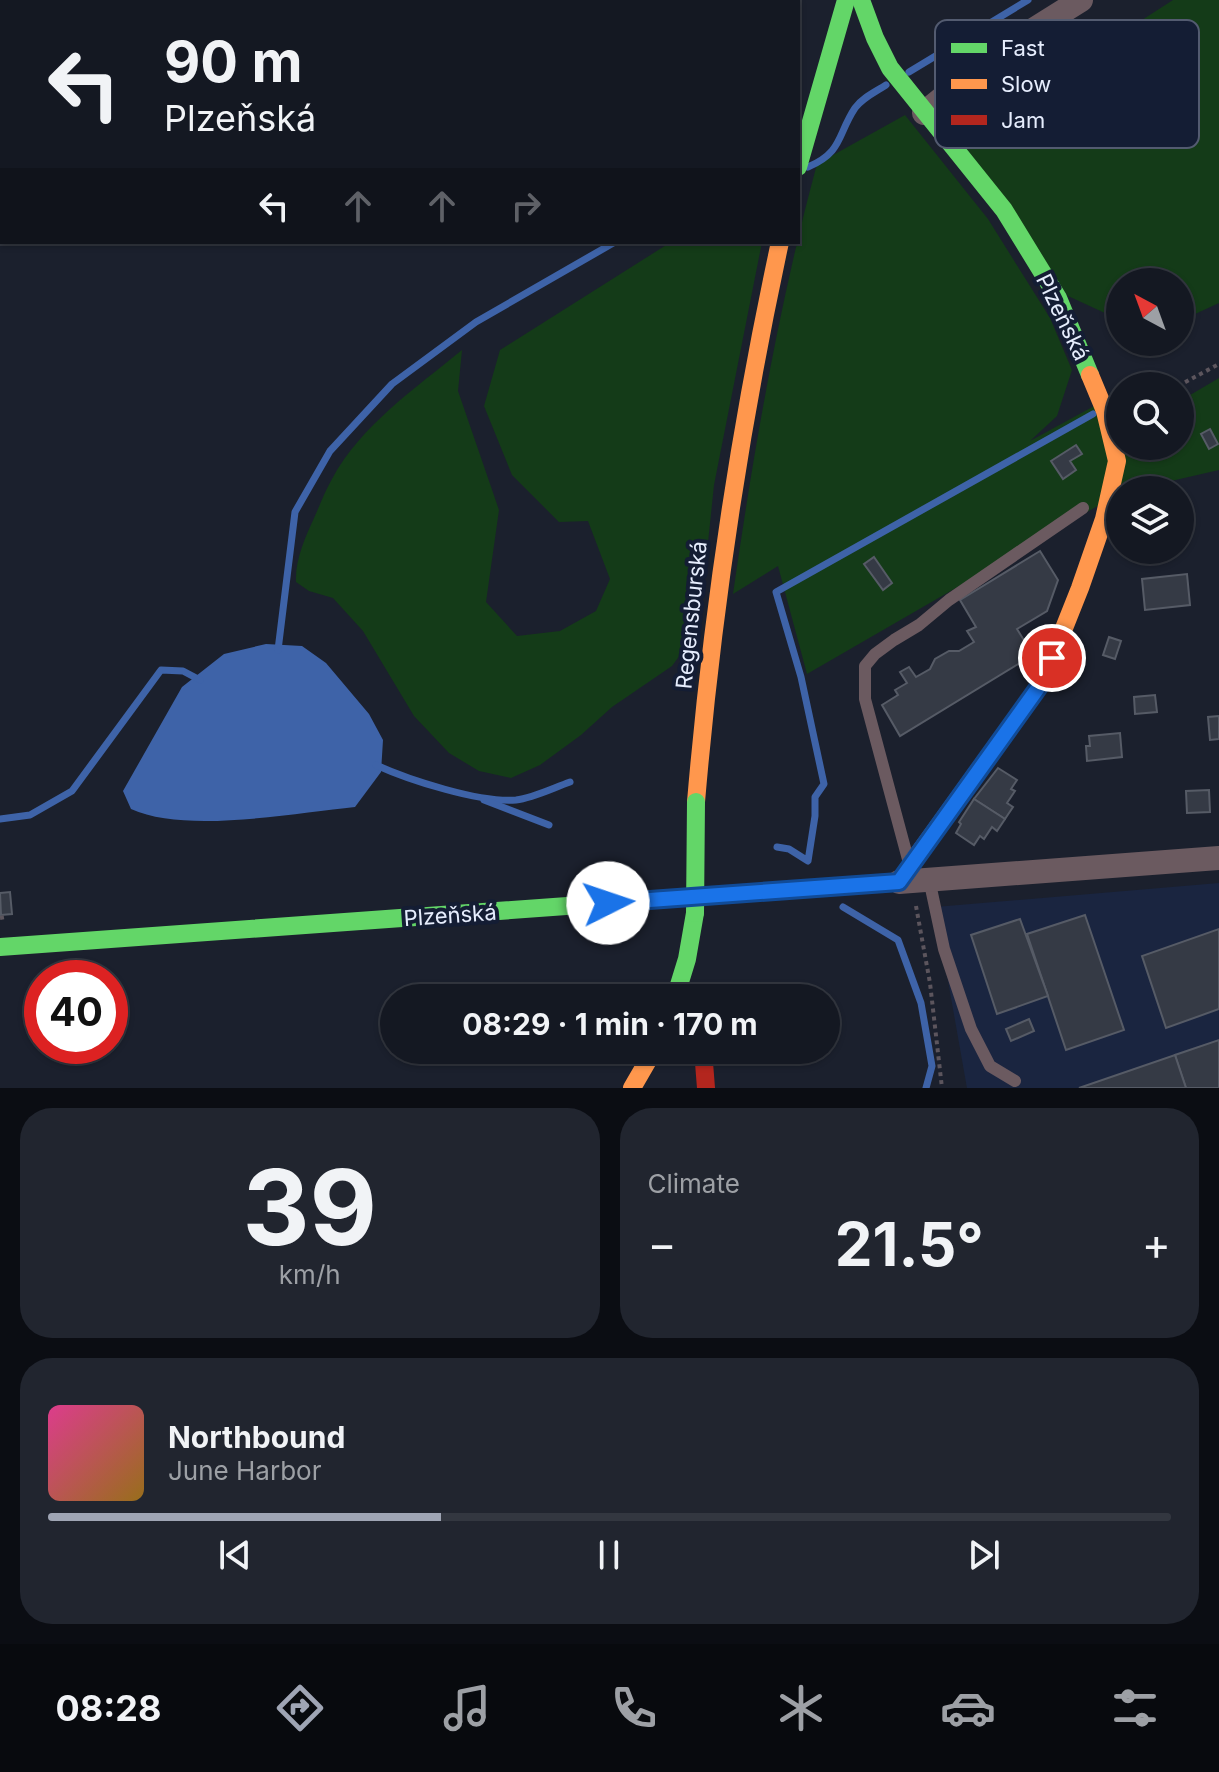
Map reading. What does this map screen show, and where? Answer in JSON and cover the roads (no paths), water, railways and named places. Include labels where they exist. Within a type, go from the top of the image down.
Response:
[{"type":"street","points":[[800,160],[846,0]]},
{"type":"street","name":"Plzeňská","points":[[861,0],[883,54],[935,126]]},
{"type":"street","points":[[1049,20],[1081,0]]},
{"type":"street","points":[[924,113],[935,104]]},
{"type":"street","name":"Plzeňská","points":[[915,877],[1043,681],[1104,519],[1117,461],[1105,411],[1058,298],[1004,210],[953,148]]},
{"type":"street","name":"Regensburská","points":[[692,959],[696,802],[724,540],[752,367],[780,244]]},
{"type":"street","name":"Plzeňská","points":[[0,947],[915,877],[1219,858]]},
{"type":"street","points":[[692,959],[699,984]]},
{"type":"street","points":[[681,984],[692,959]]},
{"type":"street","points":[[632,1088],[646,1064]]},
{"type":"street","points":[[704,1064],[706,1088]]},
{"type":"lane","points":[[1015,1081],[990,1066],[971,1029],[915,877],[865,699],[865,666],[875,654],[919,625],[949,600],[1083,508]]},
{"type":"water","points":[[266,644],[302,646],[326,663],[369,714],[383,740],[381,772],[355,807],[210,821],[180,820],[131,809],[123,791],[182,687],[224,654]]},
{"type":"waterway","points":[[995,20],[1028,0]]},
{"type":"waterway","points":[[909,72],[935,56]]},
{"type":"waterway","points":[[808,167],[834,149],[858,104],[886,85]]},
{"type":"waterway","points":[[278,650],[295,512],[330,451],[392,384],[476,322],[612,244]]},
{"type":"waterway","points":[[777,847],[789,849],[808,861],[815,797],[824,784],[801,677],[776,592],[1093,414]]},
{"type":"waterway","points":[[0,819],[30,815],[72,791],[161,670],[183,671],[200,680]]},
{"type":"waterway","points":[[376,765],[445,789],[501,800],[529,797],[570,782]]},
{"type":"waterway","points":[[484,800],[549,825]]},
{"type":"waterway","points":[[843,907],[898,940],[921,1003],[932,1066],[926,1088]]}]
